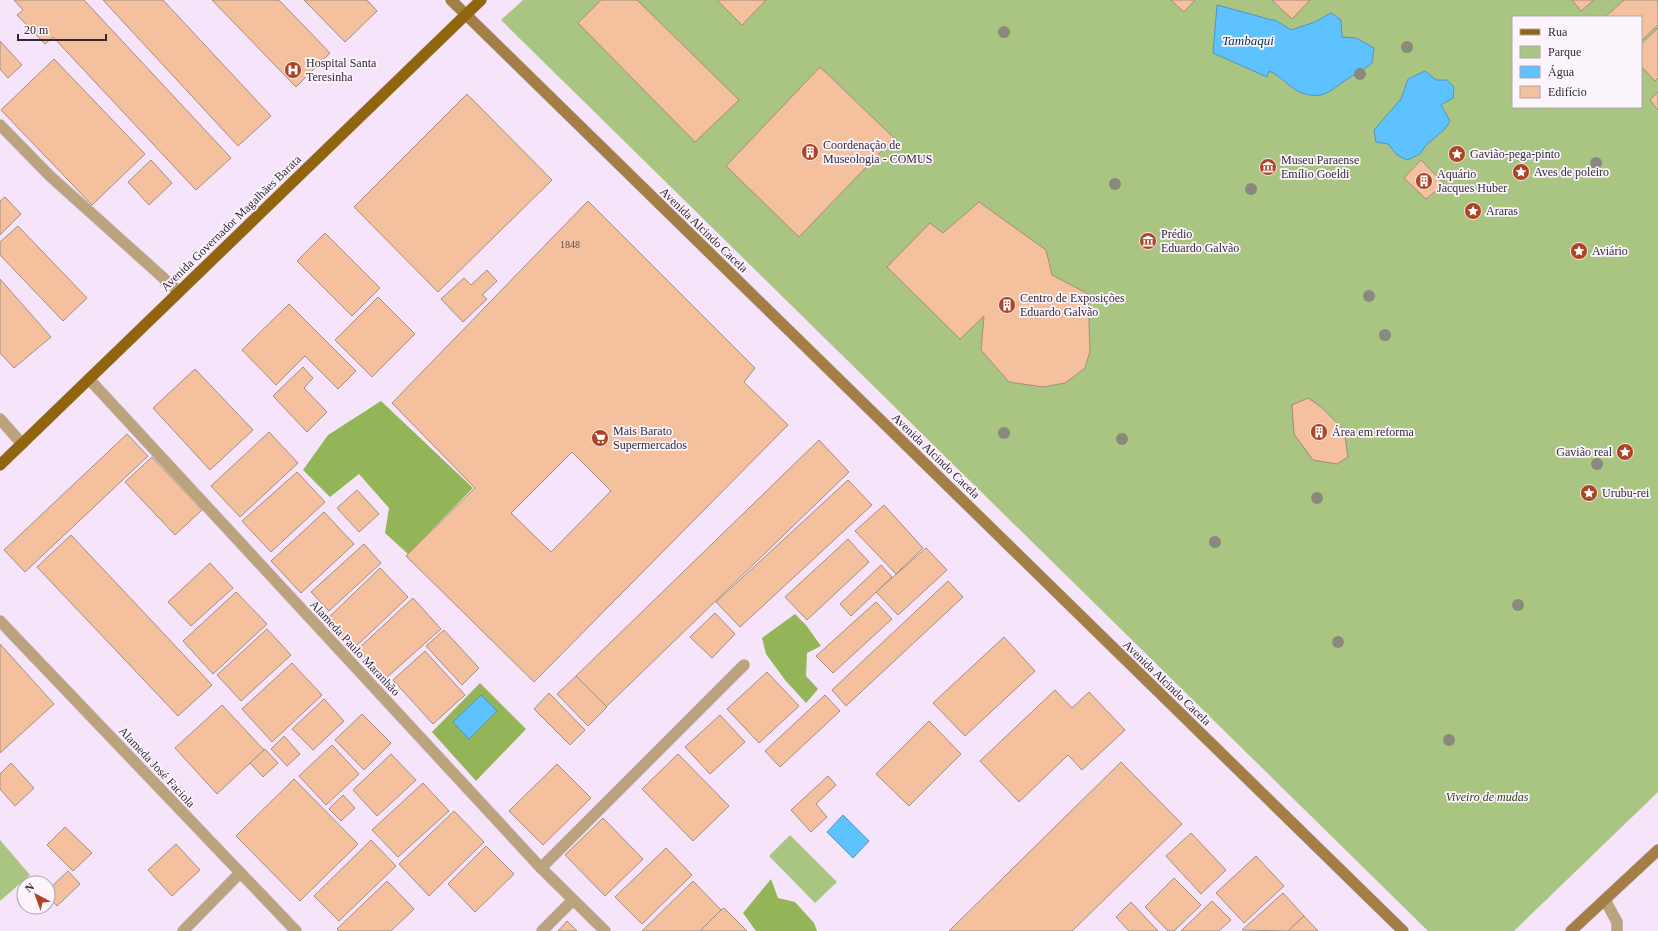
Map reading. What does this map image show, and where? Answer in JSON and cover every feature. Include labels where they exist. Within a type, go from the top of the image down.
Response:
[{"type":"main road","name":"Avenida Alcindo Cacela","points":[[450,0],[1403,931]]},
{"type":"main road","name":"Avenida Governador Magalhães Barata","points":[[0,465],[481,0]]},
{"type":"main road","points":[[1571,931],[1658,850]]},
{"type":"street","points":[[0,125],[50,176],[179,292]]},
{"type":"street","name":"Alameda Paulo Maranhão","points":[[88,379],[541,868],[605,931]]},
{"type":"street","points":[[0,419],[22,444]]},
{"type":"street","name":"Alameda José Faciola","points":[[0,621],[296,931]]},
{"type":"street","points":[[541,868],[744,665]]},
{"type":"street","points":[[183,931],[240,874]]},
{"type":"street","points":[[542,931],[573,900]]},
{"type":"street","points":[[1605,900],[1617,922],[1617,931]]},
{"type":"green space","name":"Viveiro de mudas","points":[[523,0],[1658,0],[1658,792],[1514,931],[1428,931],[501,20]]},
{"type":"green space","points":[[381,401],[473,488],[408,554],[385,533],[389,508],[359,474],[330,497],[303,470],[328,435]]},
{"type":"green space","points":[[795,614],[806,625],[821,646],[807,653],[806,676],[818,689],[806,703],[785,680],[766,654],[762,638]]},
{"type":"green space","points":[[480,683],[526,729],[476,781],[432,732]]},
{"type":"green space","points":[[790,835],[837,882],[815,903],[769,856]]},
{"type":"green space","points":[[0,840],[30,875],[16,875],[16,887],[0,901]]},
{"type":"green space","points":[[771,879],[778,898],[795,902],[814,923],[817,931],[756,931],[743,913]]},
{"type":"water","name":"Tambaqui","points":[[1217,5],[1275,20],[1291,30],[1315,22],[1331,13],[1341,20],[1342,37],[1356,38],[1374,48],[1372,63],[1331,91],[1321,95],[1309,95],[1302,93],[1269,71],[1267,77],[1213,53]]},
{"type":"water","points":[[1425,71],[1436,80],[1447,80],[1454,87],[1453,98],[1441,105],[1450,121],[1445,129],[1426,145],[1420,154],[1407,160],[1397,155],[1388,144],[1376,142],[1374,130],[1401,99],[1408,79]]},
{"type":"water","points":[[481,695],[497,711],[469,739],[453,722]]},
{"type":"water","points":[[843,815],[869,841],[853,858],[827,832]]},
{"type":"building","points":[[14,0],[84,0],[231,158],[196,190],[53,37],[45,44],[17,15],[23,10]]},
{"type":"building","points":[[103,0],[163,0],[271,116],[238,146]]},
{"type":"building","points":[[212,0],[279,0],[330,53],[296,87]]},
{"type":"building","points":[[304,0],[367,0],[377,11],[345,42]]},
{"type":"building","points":[[601,0],[637,0],[739,100],[695,142],[578,23]]},
{"type":"building","points":[[717,0],[766,0],[742,25]]},
{"type":"building","points":[[1171,0],[1195,0],[1184,12]]},
{"type":"building","points":[[1272,0],[1310,0],[1292,19]]},
{"type":"building","points":[[1572,0],[1594,0],[1581,11]]},
{"type":"building","points":[[1624,0],[1657,0],[1658,2],[1658,25],[1642,40],[1642,16],[1606,16]]},
{"type":"building","points":[[1658,28],[1658,78],[1655,81],[1642,67],[1642,43]]},
{"type":"building","points":[[0,41],[22,65],[8,78],[0,69]]},
{"type":"building","points":[[54,59],[145,154],[92,205],[1,110]]},
{"type":"building","name":"Coordenação de Museologia - COMUS","points":[[820,67],[894,138],[799,237],[726,166]]},
{"type":"building","points":[[1658,92],[1658,110],[1650,100]]},
{"type":"building","points":[[467,94],[552,180],[438,292],[354,207]]},
{"type":"building","points":[[151,160],[172,183],[149,205],[128,182]]},
{"type":"building","name":"Aquário Jacques Huber","points":[[1421,160],[1444,184],[1426,199],[1404,178]]},
{"type":"building","points":[[5,197],[21,214],[0,235],[0,201]]},
{"type":"building","name":"Mais Barato Supermercados","points":[[588,201],[755,368],[744,382],[788,425],[534,682],[406,556],[475,488],[392,403]],"holes":[[[572,452],[611,491],[551,552],[511,513]]]},
{"type":"building","name":"Centro de Exposições Eduardo Galvão","points":[[979,202],[1046,250],[1052,275],[1088,294],[1090,351],[1085,368],[1065,383],[1043,387],[1009,382],[981,350],[984,316],[960,339],[887,267],[930,223],[943,233]]},
{"type":"building","points":[[18,226],[87,298],[63,321],[0,255],[0,242]]},
{"type":"building","points":[[325,233],[380,288],[352,316],[297,261]]},
{"type":"building","points":[[487,270],[497,281],[482,295],[487,299],[463,322],[441,299],[464,278],[471,285]]},
{"type":"building","points":[[0,279],[51,337],[14,368],[0,353]]},
{"type":"building","points":[[378,297],[415,334],[372,377],[335,340]]},
{"type":"building","points":[[289,304],[356,371],[338,389],[305,356],[276,385],[242,350]]},
{"type":"building","points":[[303,367],[313,378],[304,388],[327,412],[307,432],[273,396]]},
{"type":"building","points":[[195,369],[253,430],[210,470],[153,408]]},
{"type":"building","name":"Área em reforma","points":[[1308,398],[1321,407],[1344,430],[1348,457],[1337,464],[1313,460],[1294,434],[1292,405]]},
{"type":"building","name":"Área em reforma","points":[[1308,398],[1321,407],[1344,430],[1348,457],[1337,464],[1313,460],[1294,434],[1292,405]]},
{"type":"building","points":[[269,432],[298,463],[240,517],[211,486]]},
{"type":"building","points":[[127,434],[148,456],[25,572],[4,550]]},
{"type":"building","points":[[819,440],[849,472],[606,707],[576,676]]},
{"type":"building","points":[[152,457],[202,510],[175,535],[125,482]]},
{"type":"building","points":[[297,472],[325,502],[271,552],[242,521]]},
{"type":"building","points":[[848,480],[872,505],[740,627],[716,602]]},
{"type":"building","points":[[357,490],[379,514],[359,532],[337,508]]},
{"type":"building","points":[[884,505],[923,548],[896,574],[855,531]]},
{"type":"building","points":[[324,512],[354,544],[301,593],[271,561]]},
{"type":"building","points":[[71,535],[212,685],[178,716],[37,567]]},
{"type":"building","points":[[848,539],[869,562],[807,620],[785,597]]},
{"type":"building","points":[[364,544],[381,563],[329,611],[311,592]]},
{"type":"building","points":[[926,548],[947,570],[898,615],[876,592]]},
{"type":"building","points":[[210,563],[233,588],[191,626],[168,602]]},
{"type":"building","points":[[881,565],[892,577],[851,616],[840,604]]},
{"type":"building","points":[[380,568],[408,597],[353,649],[325,621]]},
{"type":"building","points":[[948,581],[963,597],[846,706],[832,690]]},
{"type":"building","points":[[236,592],[267,624],[213,674],[183,641]]},
{"type":"building","points":[[413,598],[441,629],[385,679],[358,649]]},
{"type":"building","points":[[876,602],[892,619],[833,673],[816,656]]},
{"type":"building","points":[[715,613],[735,634],[712,658],[690,637]]},
{"type":"building","points":[[267,629],[291,655],[241,701],[217,675]]},
{"type":"building","points":[[444,630],[479,668],[462,685],[426,646]]},
{"type":"building","points":[[1004,637],[1035,671],[965,736],[933,703]]},
{"type":"building","points":[[0,644],[54,704],[0,753]]},
{"type":"building","points":[[425,651],[465,695],[433,724],[393,680]]},
{"type":"building","points":[[292,663],[322,695],[272,742],[242,709]]},
{"type":"building","points":[[767,672],[799,706],[759,743],[727,709]]},
{"type":"building","points":[[576,676],[607,707],[588,726],[557,694]]},
{"type":"building","points":[[1055,690],[1072,708],[1089,692],[1125,730],[1082,770],[1068,755],[1019,802],[980,761]]},
{"type":"building","points":[[549,693],[585,730],[570,745],[534,709]]},
{"type":"building","points":[[825,695],[840,711],[780,767],[765,751]]},
{"type":"building","points":[[324,699],[344,721],[313,750],[292,729]]},
{"type":"building","points":[[222,705],[264,750],[217,794],[175,748]]},
{"type":"building","points":[[362,714],[391,743],[364,770],[335,740]]},
{"type":"building","points":[[720,715],[745,742],[710,774],[685,747]]},
{"type":"building","points":[[929,721],[961,754],[909,806],[876,774]]},
{"type":"building","points":[[284,736],[300,754],[287,766],[271,749]]},
{"type":"building","points":[[332,745],[359,774],[326,805],[299,776]]},
{"type":"building","points":[[265,749],[278,763],[263,777],[250,763]]},
{"type":"building","points":[[391,754],[416,780],[377,816],[353,790]]},
{"type":"building","points":[[678,754],[729,806],[693,841],[642,789]]},
{"type":"building","points":[[1121,762],[1182,824],[1072,931],[949,931]]},
{"type":"building","points":[[11,763],[34,788],[15,806],[0,789],[0,774]]},
{"type":"building","points":[[557,764],[591,798],[543,845],[509,811]]},
{"type":"building","points":[[828,776],[836,785],[816,804],[827,817],[811,832],[791,810]]},
{"type":"building","points":[[294,779],[358,844],[300,901],[236,836]]},
{"type":"building","points":[[423,783],[449,811],[398,857],[372,830]]},
{"type":"building","points":[[343,795],[355,808],[341,821],[329,809]]},
{"type":"building","points":[[454,811],[484,842],[429,896],[399,864]]},
{"type":"building","points":[[603,818],[643,859],[605,896],[565,855]]},
{"type":"building","points":[[65,827],[92,853],[73,871],[47,845]]},
{"type":"building","points":[[1191,833],[1226,870],[1201,894],[1166,856]]},
{"type":"building","points":[[371,840],[396,866],[339,921],[314,896]]},
{"type":"building","points":[[176,844],[200,870],[172,896],[148,870]]},
{"type":"building","points":[[486,846],[514,874],[475,912],[448,884]]},
{"type":"building","points":[[666,848],[692,875],[642,924],[615,897]]},
{"type":"building","points":[[1256,856],[1284,886],[1244,923],[1216,893]]},
{"type":"building","points":[[68,871],[80,884],[57,906],[56,882]]},
{"type":"building","points":[[1174,878],[1201,905],[1174,931],[1168,931],[1145,907]]},
{"type":"building","points":[[387,881],[414,909],[391,931],[339,931],[337,929]]},
{"type":"building","points":[[693,881],[721,910],[700,931],[642,931]]},
{"type":"building","points":[[1283,893],[1304,916],[1288,931],[1242,930]]},
{"type":"building","points":[[1212,901],[1231,920],[1219,931],[1181,931]]},
{"type":"building","points":[[1131,902],[1158,931],[1129,931],[1116,917]]},
{"type":"building","points":[[724,908],[747,931],[700,931],[721,910]]},
{"type":"building","points":[[1304,916],[1318,931],[1288,931]]},
{"type":"building","points":[[567,921],[577,931],[558,931]]},
{"type":"place","name":"Hospital Santa Teresinha","points":[[293,70]]},
{"type":"place","name":"Coordenação de Museologia - COMUS","points":[[810,152]]},
{"type":"place","name":"Gavião-pega-pinto","points":[[1457,154]]},
{"type":"place","name":"Museu Paraense Emílio Goeldi","points":[[1268,167]]},
{"type":"place","name":"Aves de poleiro","points":[[1521,172]]},
{"type":"place","name":"Aquário Jacques Huber","points":[[1424,181]]},
{"type":"place","name":"Araras","points":[[1473,211]]},
{"type":"place","name":"Prédio Eduardo Galvão","points":[[1148,241]]},
{"type":"place","name":"Aviário","points":[[1579,251]]},
{"type":"place","name":"Centro de Exposições Eduardo Galvão","points":[[1007,305]]},
{"type":"place","name":"Área em reforma","points":[[1319,432]]},
{"type":"place","name":"Mais Barato Supermercados","points":[[600,438]]},
{"type":"place","name":"Gavião real","points":[[1625,452]]},
{"type":"place","name":"Urubu-rei","points":[[1589,493]]}]
